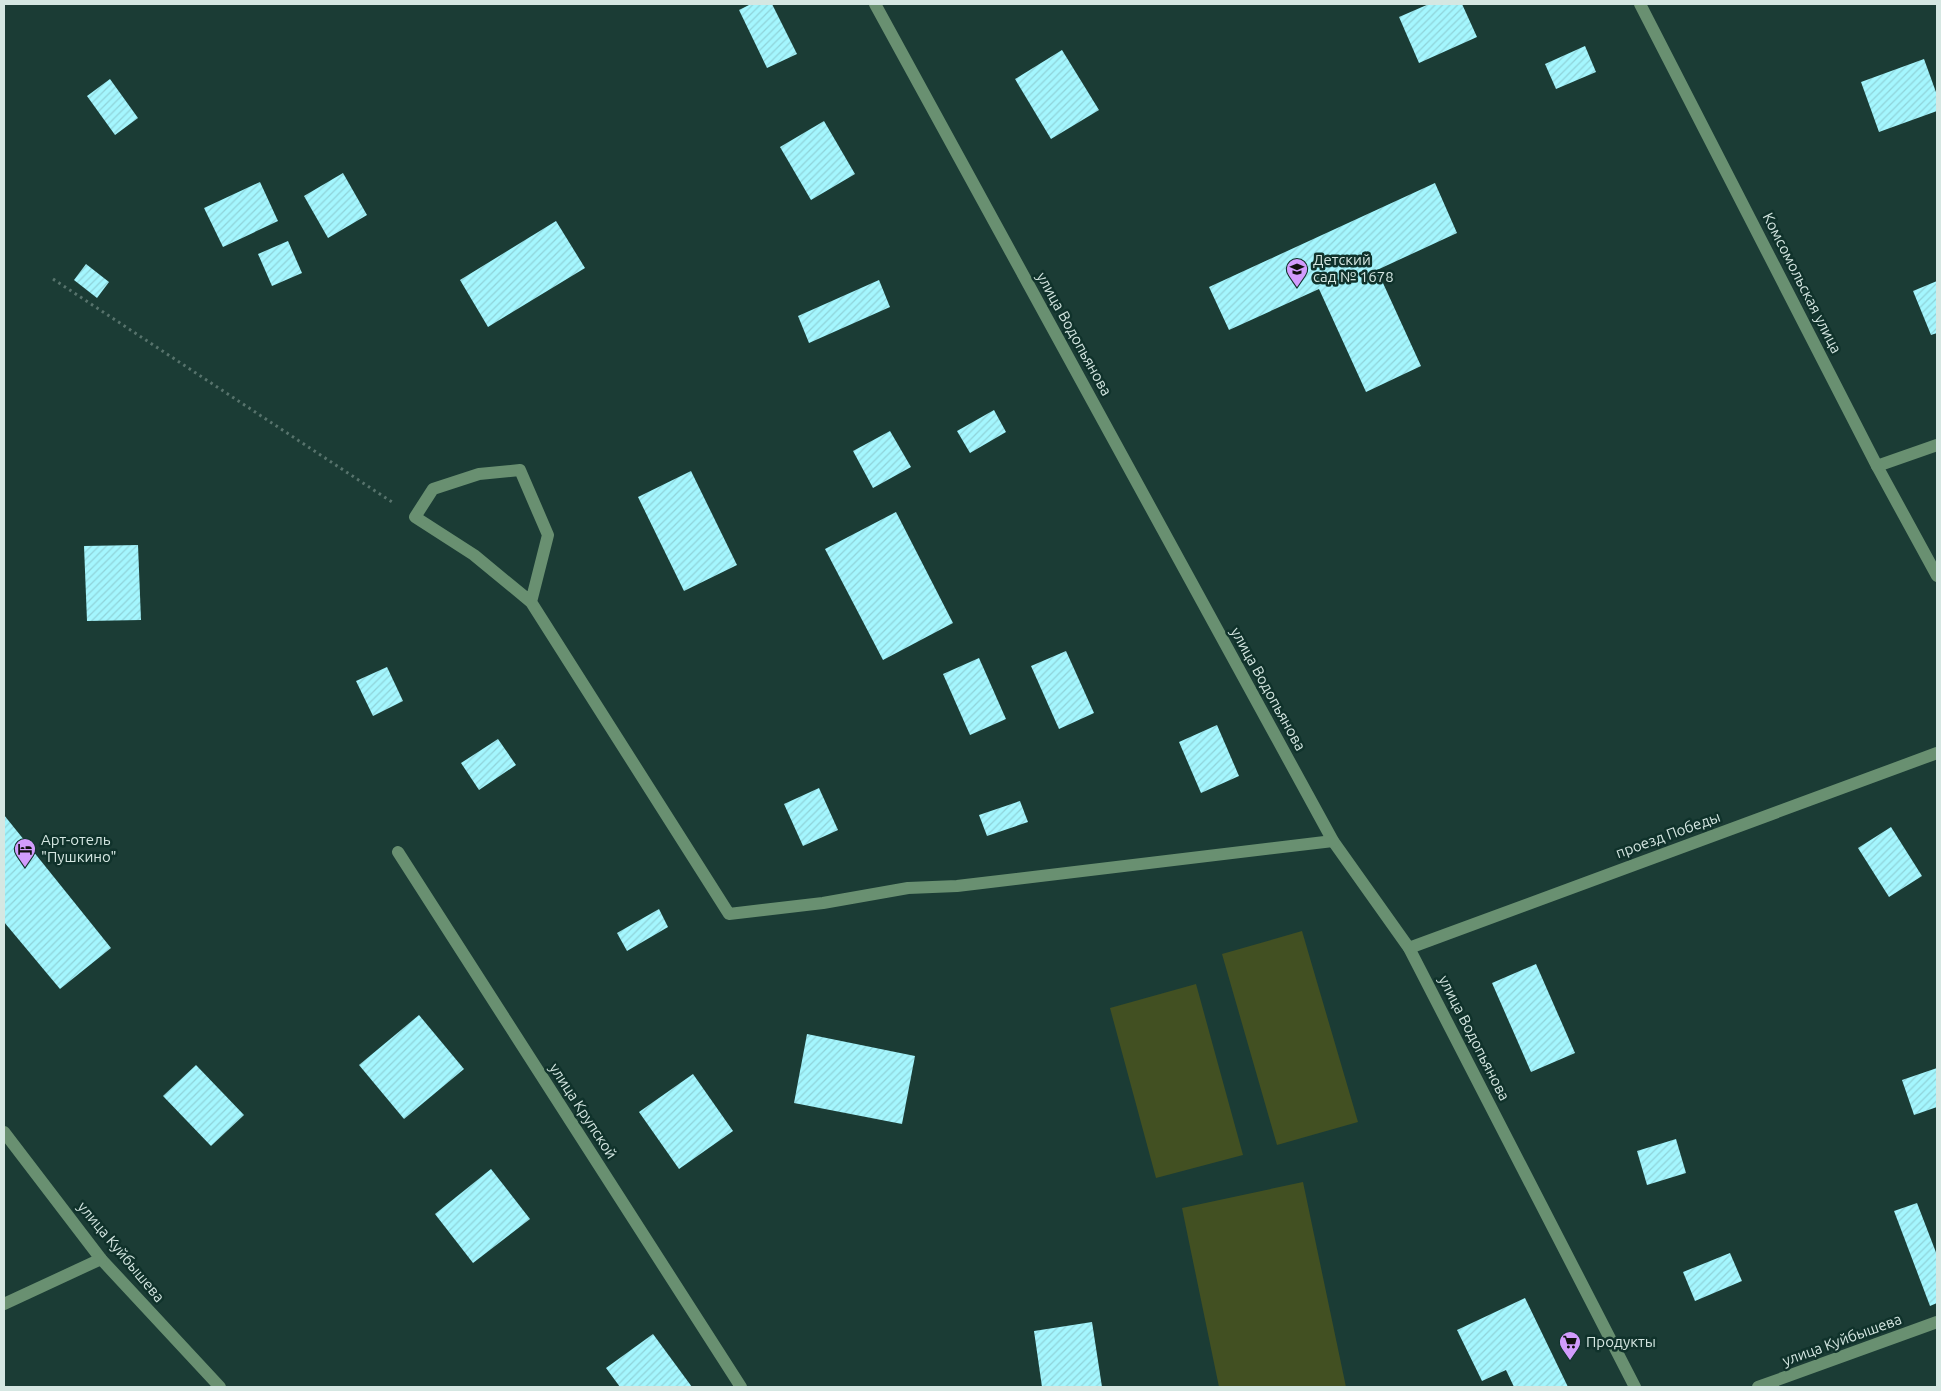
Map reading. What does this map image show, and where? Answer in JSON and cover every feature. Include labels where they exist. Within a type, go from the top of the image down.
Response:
[{"type":"street","name":"улица Водопьянова","points":[[875,4],[1333,840],[1409,948],[1635,1387]]},
{"type":"street","name":"Комсомольская улица","points":[[1640,4],[1877,466],[1937,576]]},
{"type":"street","points":[[1877,466],[1937,445]]},
{"type":"street","points":[[531,602],[548,536],[520,470],[478,474],[433,489],[415,517],[474,555],[531,602],[729,914],[823,903],[908,888],[957,886],[1333,840]]},
{"type":"street","name":"проезд Победы","points":[[1409,948],[1937,753]]},
{"type":"street","name":"улица Крупской","points":[[398,852],[740,1387]]},
{"type":"street","name":"улица Куйбышева","points":[[4,1132],[101,1258],[220,1387]]},
{"type":"street","points":[[4,1304],[101,1258]]},
{"type":"street","name":"улица Куйбышева","points":[[1758,1387],[1937,1322]]},
{"type":"path","points":[[53,280],[415,517]]},
{"type":"green space","points":[[1302,931],[1358,1122],[1277,1145],[1222,954]]},
{"type":"green space","points":[[1196,984],[1243,1155],[1156,1178],[1110,1008]]},
{"type":"green space","points":[[1303,1182],[1346,1387],[1219,1387],[1182,1208]]},
{"type":"building","points":[[751,4],[772,4],[797,54],[767,68],[739,10]]},
{"type":"building","points":[[1429,4],[1462,4],[1477,37],[1419,63],[1399,17]]},
{"type":"building","points":[[1585,46],[1596,72],[1556,89],[1545,64]]},
{"type":"building","points":[[1062,50],[1099,110],[1051,139],[1015,79]]},
{"type":"building","points":[[1924,59],[1937,95],[1937,111],[1879,132],[1861,82]]},
{"type":"building","points":[[110,79],[138,118],[115,135],[87,96]]},
{"type":"building","points":[[824,121],[855,174],[811,200],[780,147]]},
{"type":"building","points":[[343,173],[367,215],[328,238],[304,196]]},
{"type":"building","points":[[260,182],[278,221],[223,247],[204,208]]},
{"type":"building","name":"Детский сад № 1678","points":[[1435,183],[1457,233],[1377,270],[1421,366],[1366,392],[1319,289],[1229,330],[1209,287]]},
{"type":"building","points":[[556,221],[585,268],[488,327],[460,280]]},
{"type":"building","points":[[288,241],[302,273],[272,286],[258,254]]},
{"type":"building","points":[[86,264],[109,282],[97,298],[74,280]]},
{"type":"building","points":[[879,280],[890,307],[809,343],[798,316]]},
{"type":"building","points":[[1937,281],[1937,333],[1931,335],[1913,291]]},
{"type":"building","points":[[994,410],[1006,432],[970,453],[957,431]]},
{"type":"building","points":[[890,431],[911,467],[873,488],[853,451]]},
{"type":"building","points":[[691,471],[737,565],[684,591],[638,497]]},
{"type":"building","points":[[896,512],[953,623],[883,660],[825,549]]},
{"type":"building","points":[[138,545],[141,620],[87,621],[84,546]]},
{"type":"building","points":[[1066,651],[1094,713],[1059,729],[1031,666]]},
{"type":"building","points":[[979,658],[1006,719],[970,735],[943,674]]},
{"type":"building","points":[[387,667],[403,701],[373,716],[356,681]]},
{"type":"building","points":[[1217,725],[1239,776],[1201,793],[1179,742]]},
{"type":"building","points":[[498,739],[516,765],[479,790],[461,763]]},
{"type":"building","points":[[819,788],[838,830],[803,846],[784,804]]},
{"type":"building","points":[[1020,801],[1028,822],[987,836],[979,815]]},
{"type":"building","name":"Арт-отель \"Пушкино\"","points":[[4,815],[111,948],[60,989],[4,922]]},
{"type":"building","points":[[1891,827],[1922,876],[1889,897],[1858,848]]},
{"type":"building","points":[[659,909],[668,927],[627,951],[617,933]]},
{"type":"building","points":[[1536,964],[1575,1053],[1531,1072],[1492,983]]},
{"type":"building","points":[[419,1015],[464,1069],[404,1119],[359,1065]]},
{"type":"building","points":[[807,1034],[915,1056],[902,1124],[794,1103]]},
{"type":"building","points":[[196,1065],[244,1115],[211,1146],[163,1096]]},
{"type":"building","points":[[1937,1068],[1937,1107],[1914,1115],[1902,1080]]},
{"type":"building","points":[[693,1074],[733,1131],[679,1169],[639,1112]]},
{"type":"building","points":[[1676,1139],[1686,1173],[1647,1185],[1637,1151]]},
{"type":"building","points":[[491,1169],[530,1219],[473,1263],[435,1214]]},
{"type":"building","points":[[1917,1203],[1937,1255],[1937,1303],[1930,1306],[1894,1211]]},
{"type":"building","points":[[1730,1253],[1742,1281],[1695,1301],[1683,1272]]},
{"type":"building","points":[[1525,1298],[1568,1387],[1514,1387],[1506,1370],[1482,1381],[1457,1330]]},
{"type":"building","points":[[1092,1322],[1102,1387],[1042,1387],[1034,1331]]},
{"type":"building","points":[[653,1334],[692,1387],[620,1387],[606,1368]]},
{"type":"place","name":"Детский сад № 1678","points":[[1297,288]]},
{"type":"place","name":"Арт-отель \"Пушкино\"","points":[[25,868]]},
{"type":"place","name":"Продукты","points":[[1570,1361]]}]
